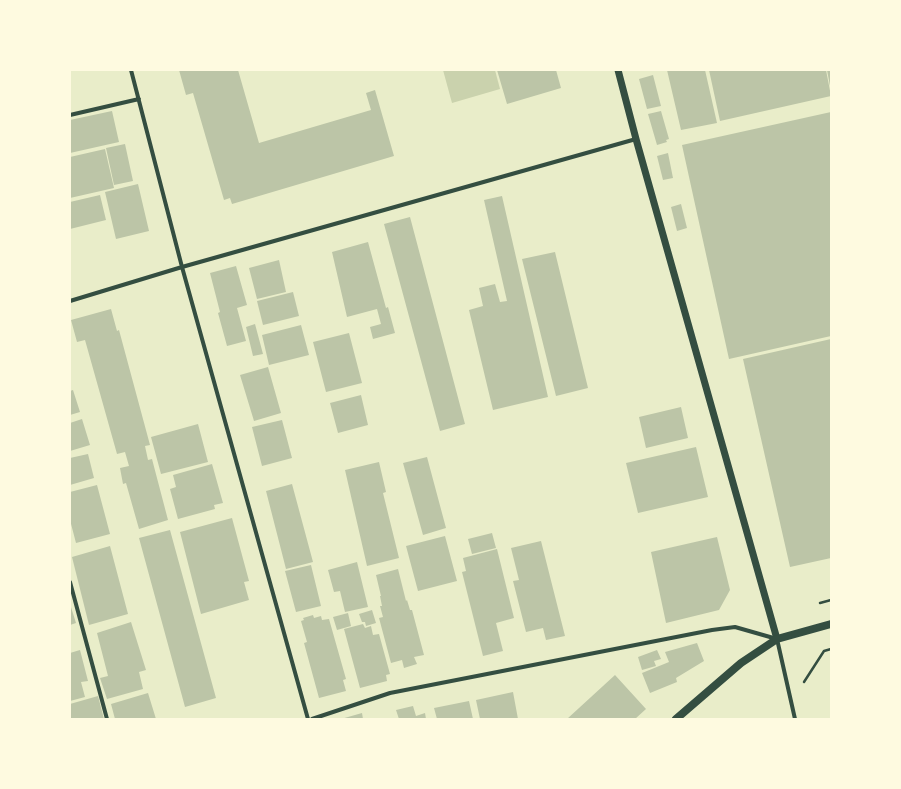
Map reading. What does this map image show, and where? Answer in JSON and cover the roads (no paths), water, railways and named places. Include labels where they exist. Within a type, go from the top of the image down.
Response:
[{"type":"main road","points":[[676,719],[741,663],[778,639],[831,624]]},
{"type":"street","points":[[131,70],[182,267],[308,719]]},
{"type":"street","points":[[618,70],[636,139],[778,639],[795,719]]},
{"type":"street","points":[[70,115],[138,99]]},
{"type":"street","points":[[70,300],[636,139]]},
{"type":"street","points":[[70,582],[107,719]]},
{"type":"street","points":[[312,719],[390,693],[712,630],[735,627],[778,639]]}]
